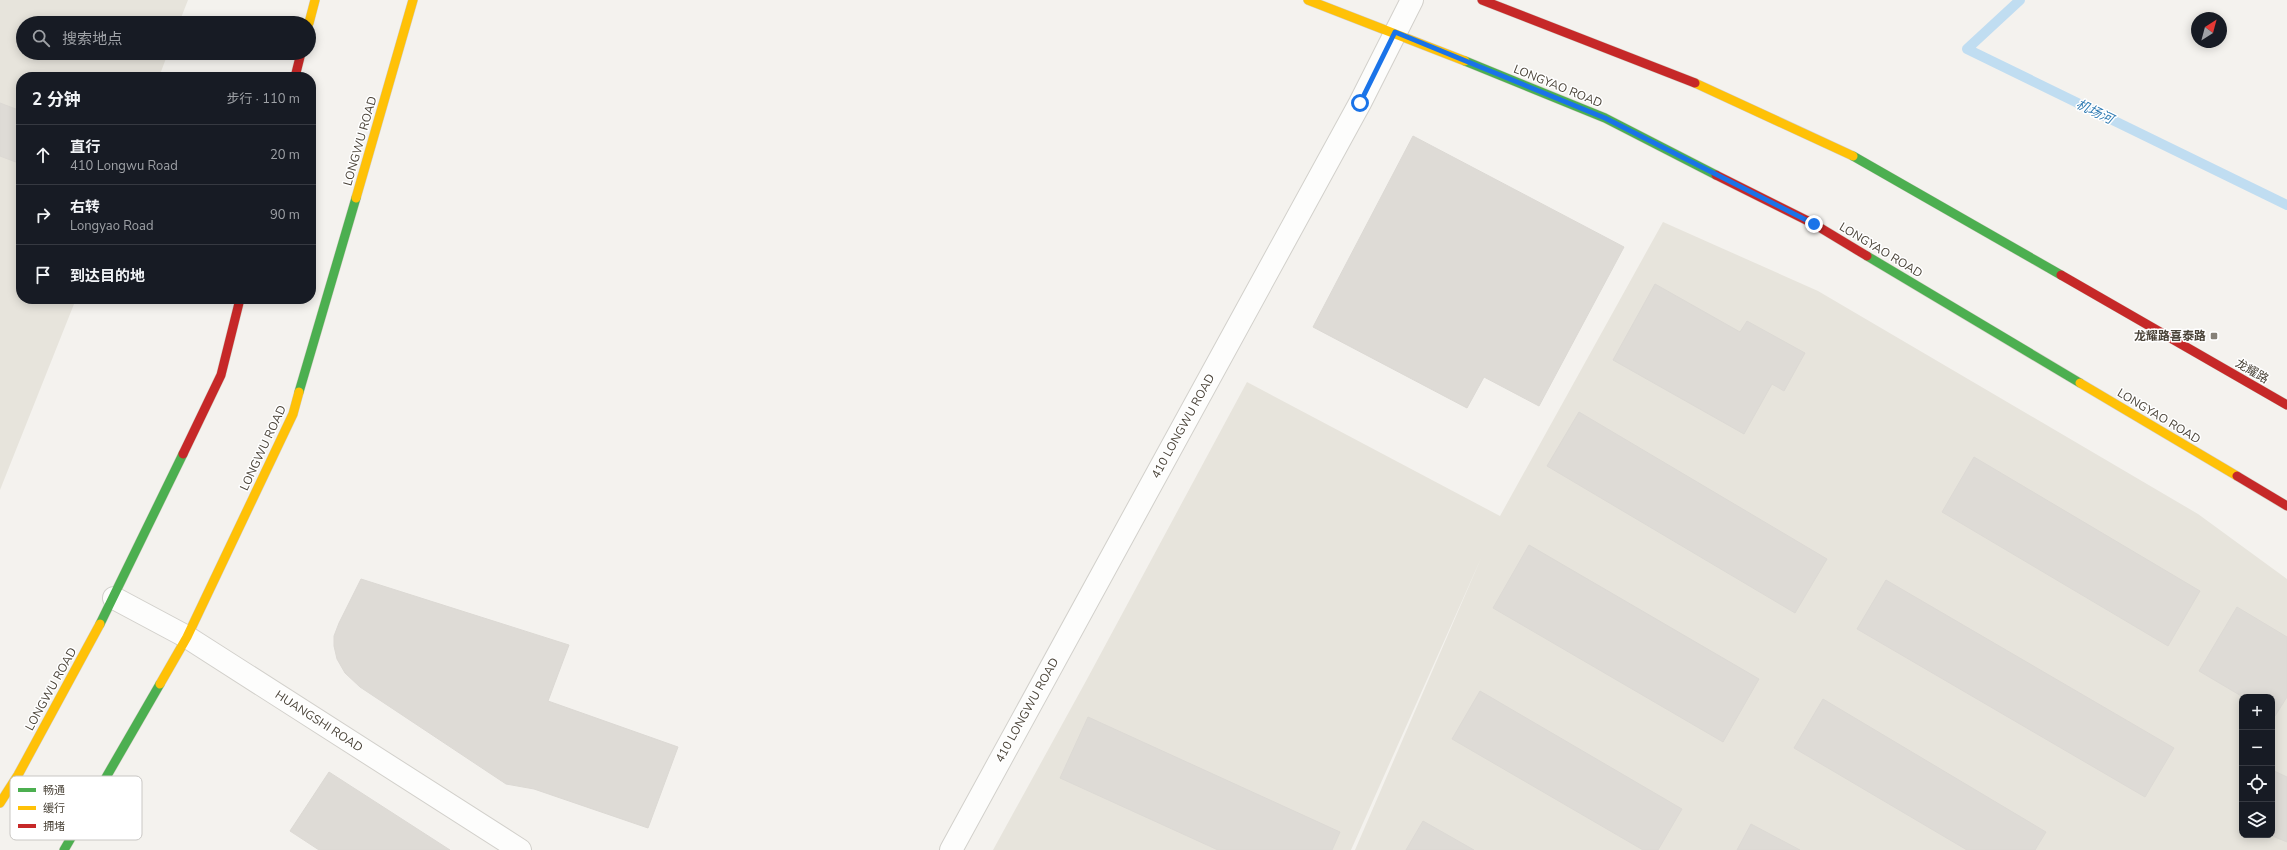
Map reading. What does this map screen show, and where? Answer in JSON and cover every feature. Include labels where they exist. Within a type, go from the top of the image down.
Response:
[{"type":"main road","points":[[311,16],[315,0]]},
{"type":"main road","name":"LONGWU ROAD","points":[[107,776],[187,637],[293,414],[413,0]]},
{"type":"main road","name":"LONGYAO ROAD","points":[[1308,0],[1395,32],[1605,118],[1814,224],[2287,506]]},
{"type":"main road","points":[[1482,0],[1683,78],[1841,149],[2287,405]]},
{"type":"main road","points":[[297,72],[300,60]]},
{"type":"main road","name":"LONGWU ROAD","points":[[17,776],[114,598],[221,375],[239,304]]},
{"type":"main road","name":"LONGWU ROAD","points":[[0,803],[10,787]]},
{"type":"main road","name":"LONGWU ROAD","points":[[64,850],[70,840]]},
{"type":"street","name":"410 LONGWU ROAD","points":[[951,850],[1348,124],[1412,0]]},
{"type":"street","name":"HUANGSHI ROAD","points":[[114,598],[187,637],[520,850]]},
{"type":"shaded area","points":[[0,0],[188,0],[182,16],[16,16],[16,60],[165,60],[161,72],[16,72],[16,304],[74,304],[0,490]]},
{"type":"shaded area","points":[[1663,222],[1818,291],[2198,514],[2287,579],[2287,850],[1355,850],[1482,556],[1351,850],[993,850],[1247,382],[1500,516]]},
{"type":"building","points":[[0,103],[16,109],[16,162],[0,156]]},
{"type":"building","points":[[1413,136],[1624,247],[1539,406],[1484,377],[1467,408],[1313,327]]},
{"type":"building","points":[[1655,284],[1740,332],[1747,321],[1805,353],[1784,391],[1772,384],[1744,434],[1613,360]]},
{"type":"building","points":[[1579,412],[1827,559],[1795,613],[1547,466]]},
{"type":"building","points":[[1974,457],[2200,591],[2168,646],[1942,512]]},
{"type":"building","points":[[1529,545],[1759,679],[1723,742],[1493,608]]},
{"type":"building","points":[[361,579],[569,645],[548,701],[678,747],[648,828],[534,789],[506,784],[360,687],[345,673],[337,659],[334,646],[334,636]]},
{"type":"building","points":[[1886,580],[2174,748],[2145,797],[1857,629]]},
{"type":"building","points":[[2237,607],[2287,637],[2287,697],[2275,716],[2275,694],[2239,695],[2199,671]]},
{"type":"building","points":[[1480,691],[1682,809],[1658,850],[1643,850],[1452,739]]},
{"type":"building","points":[[1823,699],[2046,832],[2035,850],[1967,850],[1794,748]]},
{"type":"building","points":[[1088,717],[1340,832],[1332,850],[1218,850],[1060,778]]},
{"type":"building","points":[[2275,771],[2287,777],[2287,842],[2275,837]]},
{"type":"building","points":[[329,772],[450,850],[319,850],[290,831]]},
{"type":"building","points":[[1423,821],[1474,850],[1406,850]]},
{"type":"building","points":[[1751,824],[1800,850],[1737,850]]},
{"type":"waterway","name":"机场河","points":[[2020,0],[1967,49],[2287,205]]},
{"type":"traffic: fast","points":[[1465,61],[1605,118],[1716,175]]},
{"type":"traffic: fast","points":[[1853,156],[2061,275]]},
{"type":"traffic: fast","points":[[299,392],[356,198]]},
{"type":"traffic: fast","points":[[1867,256],[2080,383]]},
{"type":"traffic: fast","points":[[100,624],[183,454]]},
{"type":"traffic: fast","points":[[107,776],[160,684]]},
{"type":"traffic: fast","points":[[64,850],[70,840]]},
{"type":"traffic: slow","points":[[311,16],[315,0]]},
{"type":"traffic: slow","points":[[356,198],[413,0]]},
{"type":"traffic: slow","points":[[1308,0],[1465,61]]},
{"type":"traffic: slow","points":[[1695,83],[1853,156]]},
{"type":"traffic: slow","points":[[2080,383],[2237,476]]},
{"type":"traffic: slow","points":[[160,684],[187,637],[293,414],[299,392]]},
{"type":"traffic: slow","points":[[17,776],[100,624]]},
{"type":"traffic: slow","points":[[0,803],[10,787]]},
{"type":"traffic: jam","points":[[1482,0],[1695,83]]},
{"type":"traffic: jam","points":[[296,72],[299,60]]},
{"type":"traffic: jam","points":[[1716,175],[1814,224],[1867,256]]},
{"type":"traffic: jam","points":[[2061,275],[2287,405]]},
{"type":"traffic: jam","points":[[183,454],[221,375],[239,304]]},
{"type":"traffic: jam","points":[[2237,476],[2287,506]]},
{"type":"place","name":"龙耀路喜泰路","points":[[2214,336]]},
{"type":"route","points":[[1360,103],[1395,32],[1605,118],[1814,224]]}]
